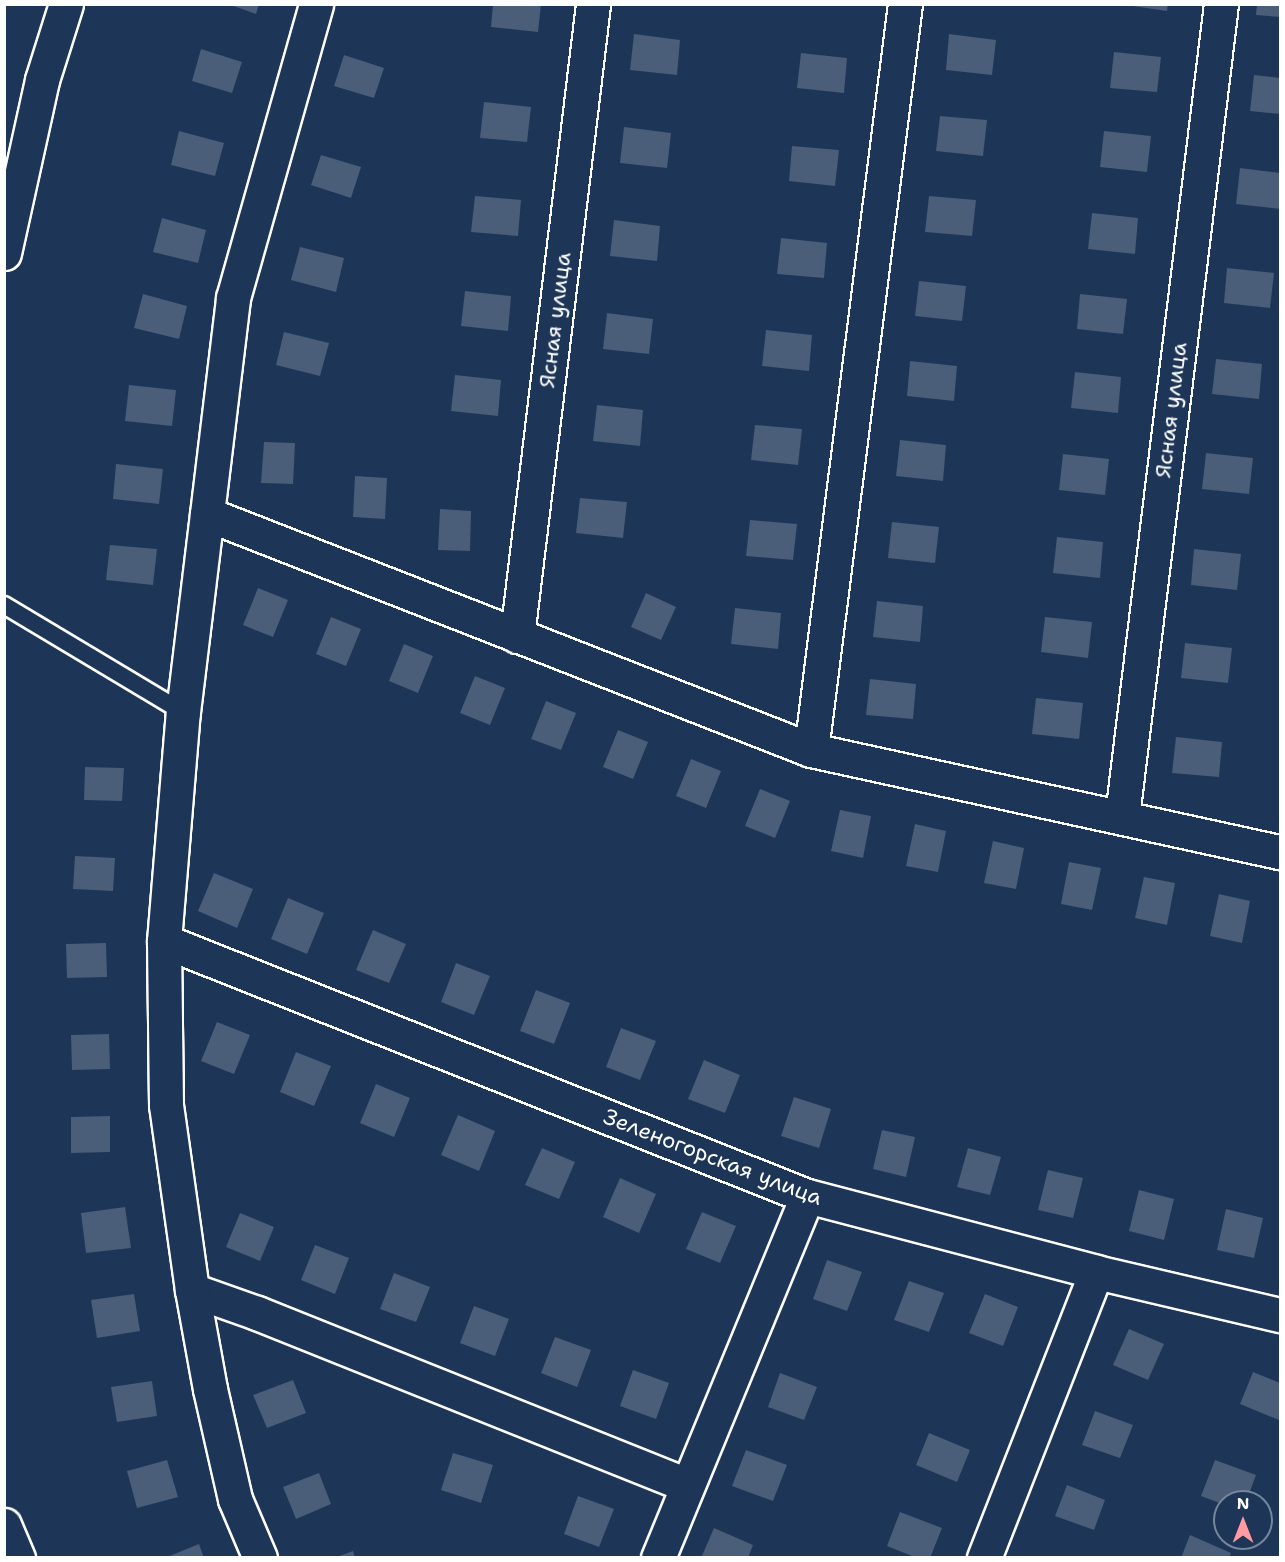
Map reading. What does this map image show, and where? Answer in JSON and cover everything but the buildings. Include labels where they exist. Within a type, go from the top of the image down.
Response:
[{"type":"street","points":[[4,253],[42,80],[66,4]]},
{"type":"street","points":[[260,1557],[235,1499],[210,1389],[192,1290],[166,1105],[164,941],[183,712],[233,298],[316,4]]},
{"type":"street","name":"Ясная улица","points":[[517,636],[593,4]]},
{"type":"street","points":[[811,750],[904,4]]},
{"type":"street","name":"Ясная улица","points":[[1122,816],[1221,4]]},
{"type":"street","points":[[207,514],[811,750],[1281,852]]},
{"type":"street","name":"Зеленогорская улица","points":[[164,941],[807,1196],[1096,1272],[1281,1315]]},
{"type":"street","points":[[658,1557],[807,1196]]},
{"type":"street","points":[[984,1557],[1096,1272]]},
{"type":"street","points":[[192,1290],[268,1317],[687,1485]]},
{"type":"street","points":[[4,1525],[18,1557]]},
{"type":"lane","points":[[4,605],[183,712]]}]
